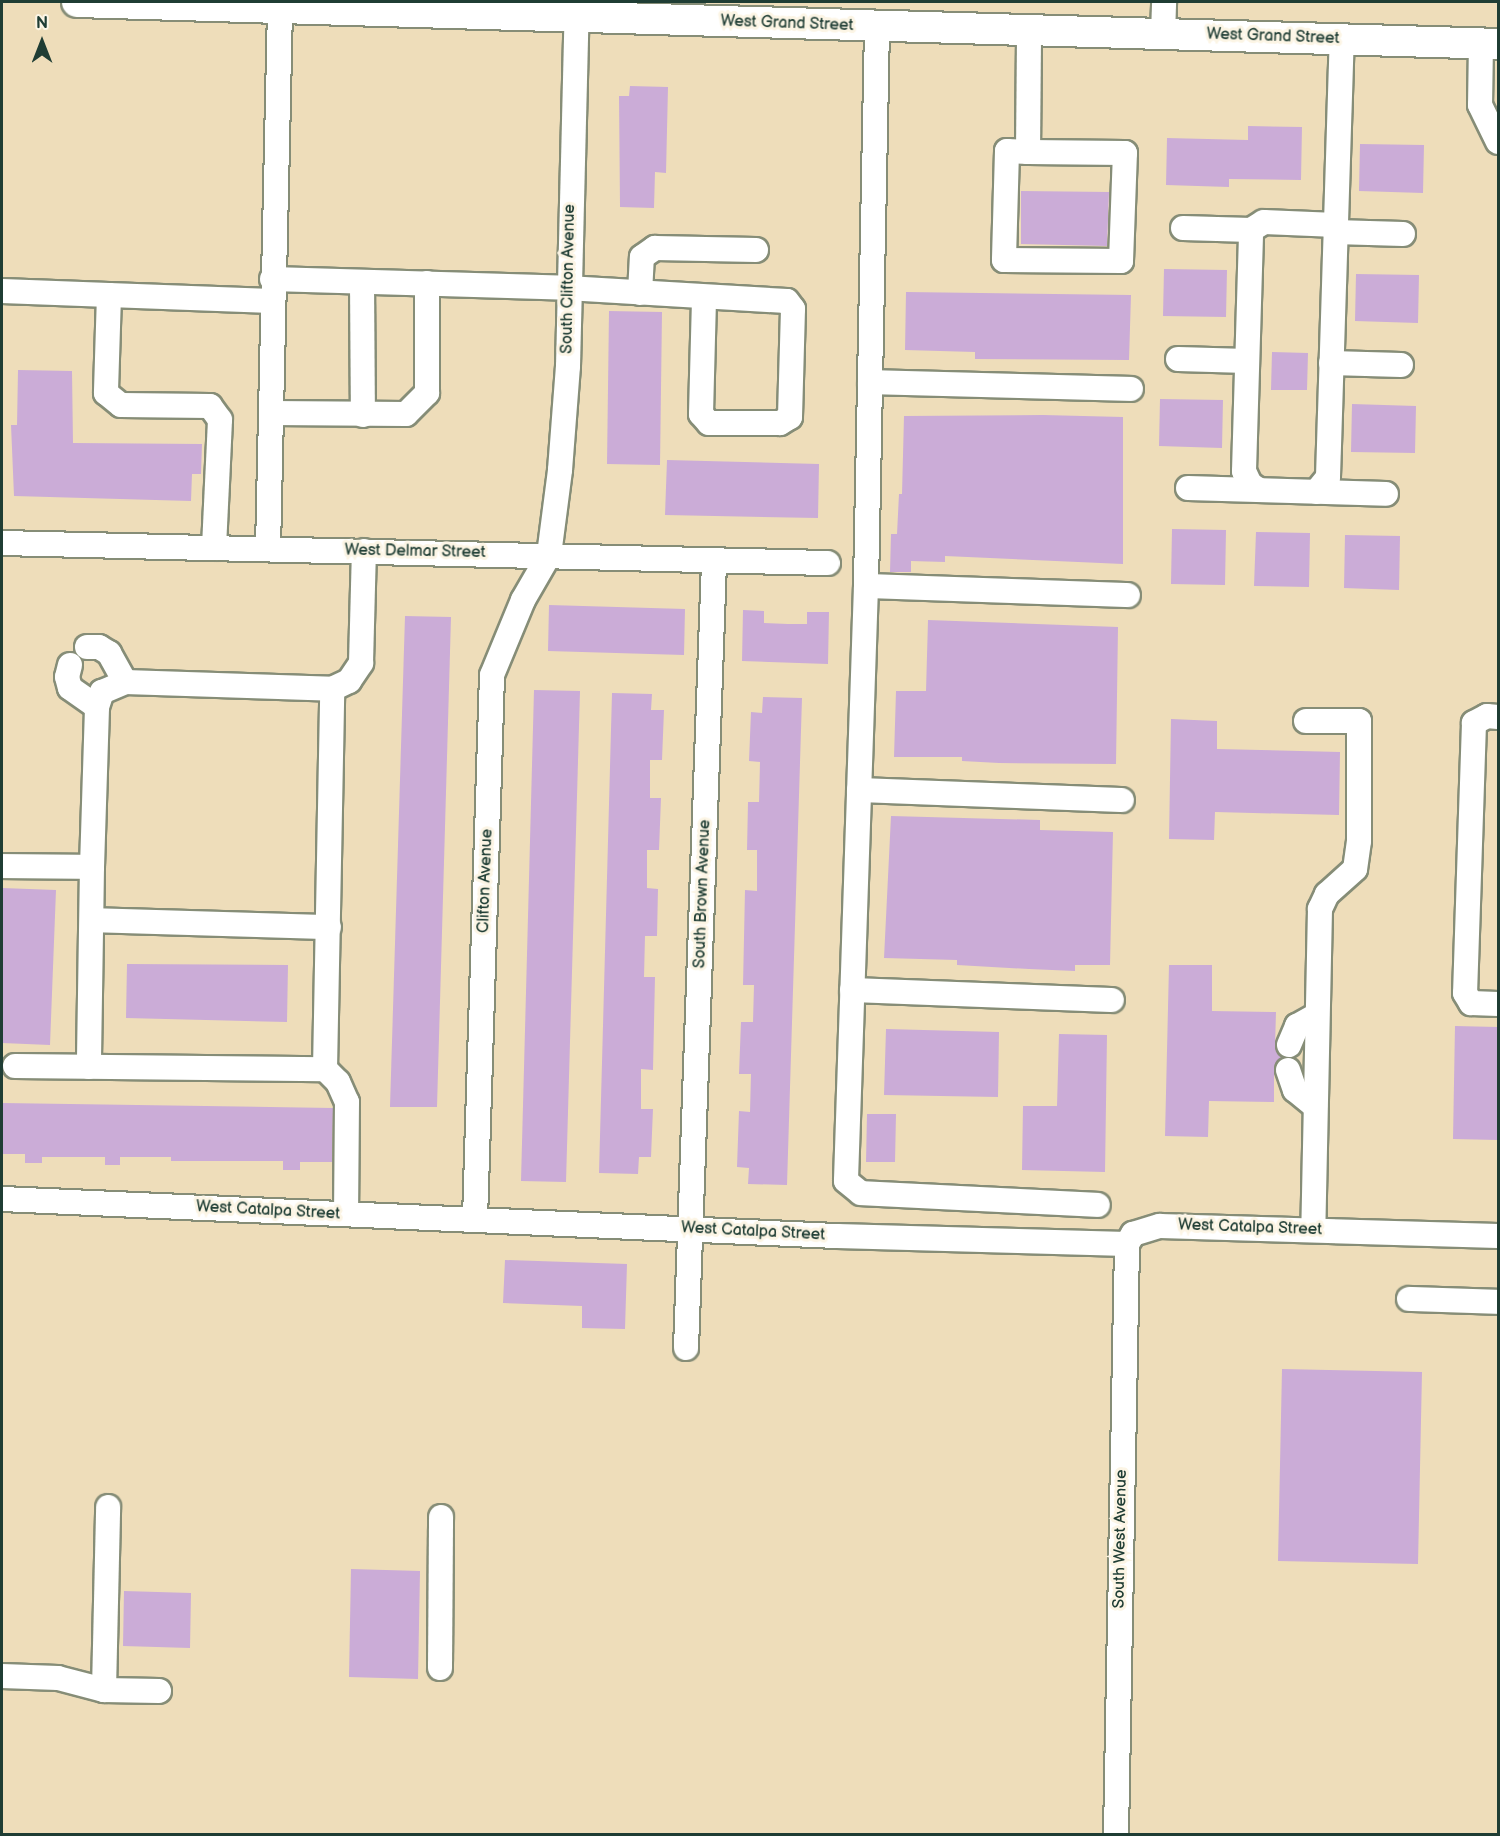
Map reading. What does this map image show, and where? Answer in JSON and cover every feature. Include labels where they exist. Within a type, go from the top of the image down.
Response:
[{"type":"main road","name":"West Grand Street","points":[[76,2],[280,8],[577,10],[877,27],[1490,43]]},
{"type":"street","points":[[1163,34],[1164,2]]},
{"type":"street","points":[[268,549],[280,8]]},
{"type":"street","name":"South Clifton Avenue","points":[[549,555],[568,366],[567,288],[577,10]]},
{"type":"street","points":[[877,27],[866,586],[846,1181],[861,1193],[1098,1205]]},
{"type":"street","points":[[1028,152],[1029,31]]},
{"type":"street","points":[[1316,492],[1328,477],[1342,39]]},
{"type":"street","points":[[1490,43],[1480,105],[1494,140],[1498,142]]},
{"type":"street","points":[[1007,151],[1028,152],[1125,153],[1121,261],[1004,261],[1007,151]]},
{"type":"street","points":[[1183,228],[1251,230],[1263,222],[1404,234]]},
{"type":"street","points":[[1251,230],[1244,471],[1250,484],[1259,490]]},
{"type":"street","points":[[640,293],[642,257],[655,248],[756,250]]},
{"type":"street","points":[[362,282],[363,415]]},
{"type":"street","points":[[2,291],[109,295],[272,290],[362,282],[567,288],[704,298],[787,301],[793,309],[790,417],[780,423],[709,423],[701,414],[704,298]]},
{"type":"street","points":[[271,414],[406,414],[427,393],[427,283]]},
{"type":"street","points":[[109,295],[106,393],[121,405],[210,406],[220,420],[214,548]]},
{"type":"street","points":[[1178,359],[1247,361]]},
{"type":"street","points":[[1331,363],[1401,365]]},
{"type":"street","points":[[870,382],[1131,389]]},
{"type":"street","points":[[1188,488],[1386,494]]},
{"type":"street","name":"West Delmar Street","points":[[2,543],[828,563]]},
{"type":"street","points":[[89,1067],[97,707],[102,692],[124,682],[332,689],[349,681],[361,663],[364,551]]},
{"type":"street","name":"Clifton Avenue","points":[[476,1220],[492,675],[523,600],[549,555]]},
{"type":"street","name":"South Brown Avenue","points":[[686,1348],[714,560]]},
{"type":"street","points":[[866,586],[1128,595]]},
{"type":"street","points":[[87,647],[99,647],[109,653],[124,682]]},
{"type":"street","points":[[70,665],[67,677],[70,688],[97,707]]},
{"type":"street","points":[[325,1069],[332,689]]},
{"type":"street","points":[[1498,717],[1487,716],[1474,723],[1465,993],[1471,1003],[1498,1004]]},
{"type":"street","points":[[1306,721],[1359,721],[1359,841],[1355,869],[1327,894],[1320,909],[1313,1230]]},
{"type":"street","points":[[859,790],[1122,800]]},
{"type":"street","points":[[2,866],[92,867]]},
{"type":"street","points":[[92,920],[329,927]]},
{"type":"street","points":[[852,990],[1112,1000]]},
{"type":"street","points":[[1289,1046],[1297,1026],[1317,1014]]},
{"type":"street","points":[[15,1066],[325,1069],[338,1082],[347,1102],[346,1214]]},
{"type":"street","points":[[1288,1070],[1295,1090],[1315,1106]]},
{"type":"street","name":"West Catalpa Street","points":[[2,1199],[692,1229],[1127,1244],[1133,1234],[1160,1226],[1498,1236]]},
{"type":"street","name":"South West Avenue","points":[[1116,1834],[1127,1244]]},
{"type":"street","points":[[1409,1299],[1498,1302]]},
{"type":"street","points":[[104,1690],[108,1507]]},
{"type":"street","points":[[440,1668],[441,1517]]},
{"type":"street","points":[[2,1676],[58,1678],[104,1690],[159,1691]]},
{"type":"building","points":[[630,86],[668,87],[666,173],[655,172],[654,208],[620,207],[619,96],[629,96]]},
{"type":"building","points":[[1248,126],[1302,127],[1301,180],[1229,179],[1229,187],[1166,185],[1167,138],[1248,140]]},
{"type":"building","points":[[1360,144],[1424,145],[1423,193],[1359,191]]},
{"type":"building","points":[[1021,191],[1109,192],[1107,246],[1021,244]]},
{"type":"building","points":[[1164,269],[1227,270],[1226,317],[1163,316]]},
{"type":"building","points":[[1356,274],[1419,275],[1418,323],[1355,321]]},
{"type":"building","points":[[906,292],[1131,295],[1129,360],[975,359],[975,352],[905,350]]},
{"type":"building","points":[[609,311],[662,312],[660,465],[607,464]]},
{"type":"building","points":[[1272,352],[1308,353],[1307,390],[1271,390]]},
{"type":"building","points":[[18,370],[72,371],[73,443],[202,444],[201,474],[192,474],[191,501],[14,496],[11,425],[17,425]]},
{"type":"building","points":[[1160,399],[1223,400],[1222,448],[1159,446]]},
{"type":"building","points":[[1352,404],[1416,406],[1415,453],[1351,452]]},
{"type":"building","points":[[904,416],[1123,417],[1123,564],[945,556],[945,562],[911,561],[911,572],[890,572],[891,534],[897,534],[899,494],[902,494]]},
{"type":"building","points":[[667,460],[819,464],[818,518],[665,515]]},
{"type":"building","points":[[1172,529],[1226,530],[1225,585],[1171,584]]},
{"type":"building","points":[[1256,532],[1310,533],[1309,587],[1254,586]]},
{"type":"building","points":[[1345,535],[1400,536],[1399,590],[1344,588]]},
{"type":"building","points":[[549,605],[685,609],[684,655],[548,651]]},
{"type":"building","points":[[743,610],[764,611],[764,623],[788,624],[807,624],[807,612],[829,612],[828,664],[742,661]]},
{"type":"building","points":[[405,616],[451,617],[437,1107],[390,1107]]},
{"type":"building","points":[[928,620],[1118,627],[1116,764],[999,763],[962,761],[962,757],[894,757],[896,691],[926,691]]},
{"type":"building","points":[[534,690],[580,691],[566,1182],[521,1181]]},
{"type":"building","points":[[612,693],[652,694],[651,710],[664,710],[662,760],[650,760],[650,798],[661,798],[659,850],[647,850],[647,888],[658,889],[657,936],[645,936],[644,977],[655,977],[653,1070],[641,1069],[641,1109],[653,1109],[651,1157],[639,1157],[638,1174],[599,1173]]},
{"type":"building","points":[[763,697],[802,698],[787,1185],[748,1184],[749,1168],[737,1167],[739,1111],[750,1112],[751,1074],[739,1074],[741,1022],[753,1022],[754,985],[743,985],[745,890],[757,891],[757,850],[747,850],[748,802],[759,802],[760,762],[749,761],[751,712],[762,713]]},
{"type":"building","points":[[1171,719],[1217,721],[1217,749],[1340,752],[1339,815],[1215,812],[1214,840],[1169,839]]},
{"type":"building","points":[[891,816],[1040,820],[1040,830],[1113,832],[1110,965],[1075,965],[1075,971],[957,965],[957,960],[884,958]]},
{"type":"building","points":[[2,888],[56,890],[50,1045],[2,1043]]},
{"type":"building","points":[[127,964],[288,965],[287,1022],[126,1018]]},
{"type":"building","points":[[1169,965],[1212,965],[1212,1011],[1276,1012],[1275,1047],[1282,1057],[1274,1067],[1274,1102],[1209,1101],[1208,1137],[1165,1136]]},
{"type":"building","points":[[1455,1026],[1498,1027],[1498,1140],[1453,1139]]},
{"type":"building","points":[[886,1029],[999,1032],[998,1097],[884,1095]]},
{"type":"building","points":[[1059,1034],[1107,1035],[1105,1172],[1022,1170],[1023,1106],[1057,1106]]},
{"type":"building","points":[[2,1103],[333,1108],[332,1162],[300,1162],[300,1170],[283,1170],[283,1161],[171,1161],[171,1157],[120,1157],[120,1165],[105,1165],[105,1157],[42,1157],[42,1163],[25,1163],[25,1154],[2,1154]]},
{"type":"building","points":[[867,1114],[896,1114],[895,1162],[866,1162]]},
{"type":"building","points":[[505,1260],[627,1264],[625,1329],[582,1328],[582,1306],[503,1303]]},
{"type":"building","points":[[1282,1369],[1422,1372],[1418,1564],[1278,1561]]},
{"type":"building","points":[[351,1569],[420,1571],[418,1679],[349,1677]]},
{"type":"building","points":[[124,1591],[191,1593],[190,1648],[123,1646]]}]
